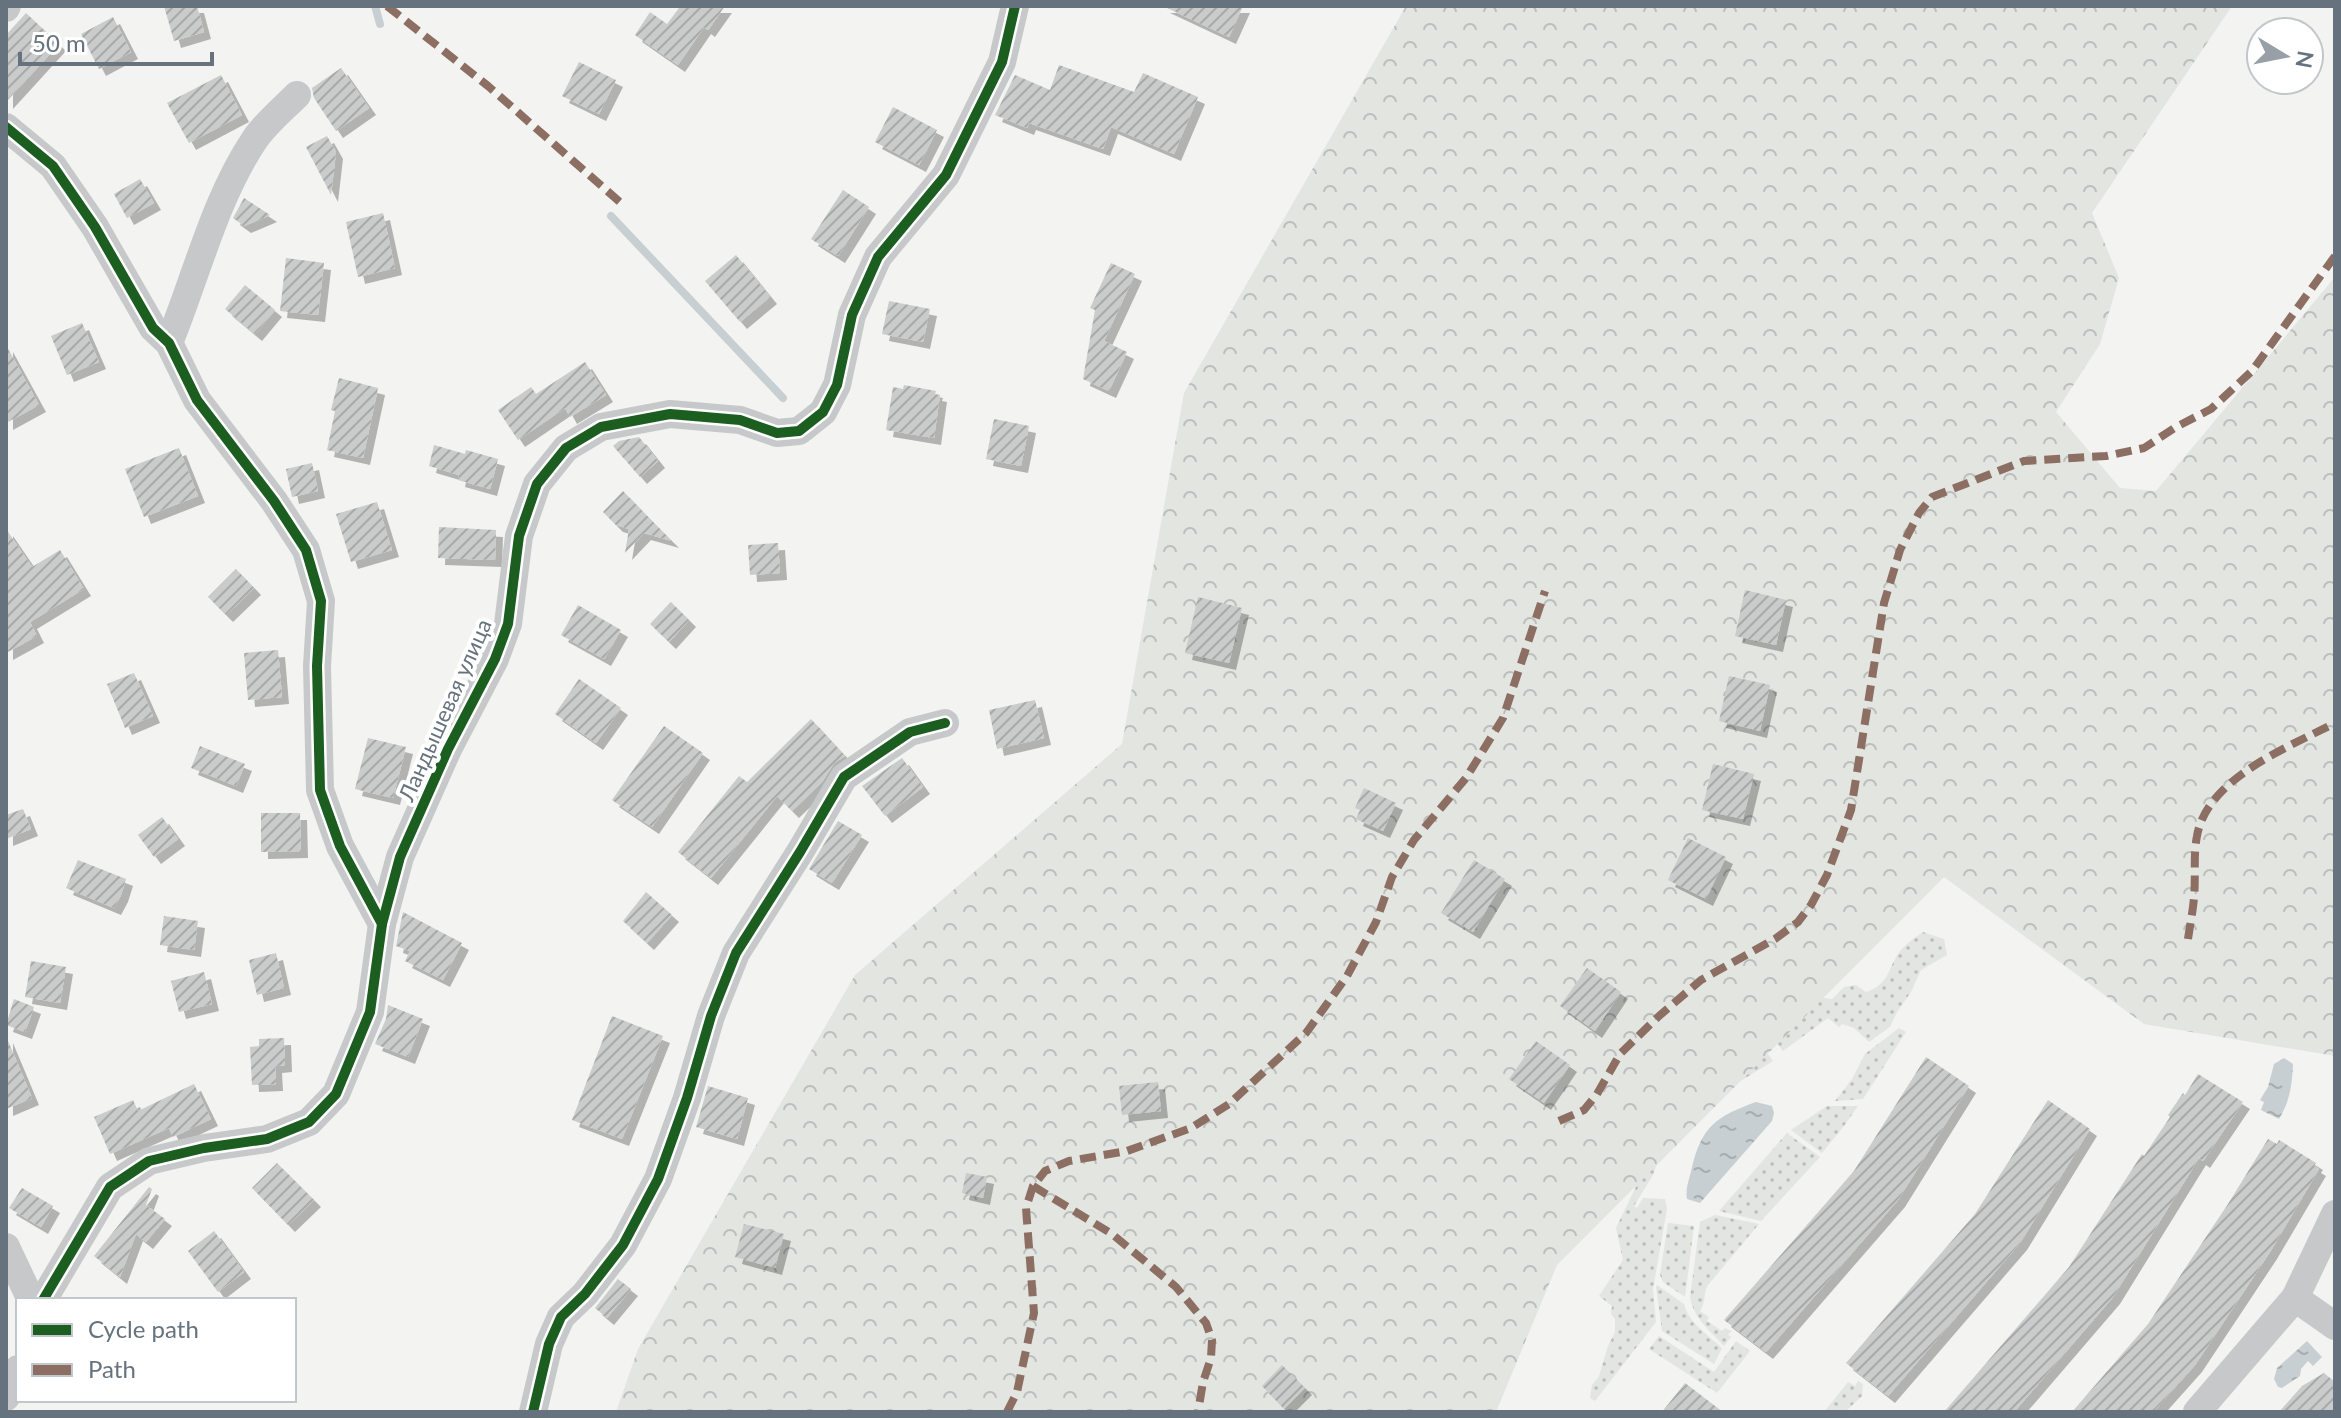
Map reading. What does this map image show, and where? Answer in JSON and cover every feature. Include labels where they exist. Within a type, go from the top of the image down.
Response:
[{"type":"street","name":"Ландышевая улица","points":[[44,1298],[110,1187],[149,1161],[281,1134],[309,1122],[336,1094],[370,1012],[382,924],[400,857],[448,749],[495,659],[508,624],[519,536],[537,484],[566,448],[601,427],[670,414],[740,420],[777,433],[799,431],[823,412],[837,385],[852,315],[878,257],[946,175],[1002,62],[1015,6]]},
{"type":"street","points":[[169,343],[213,221],[244,157],[256,137],[297,95]]},
{"type":"street","points":[[6,127],[17,155],[53,166],[95,227],[153,328],[169,343],[197,400],[274,501],[306,550],[321,601],[317,666],[320,790],[340,846],[382,924]]},
{"type":"street","points":[[533,1412],[549,1344],[561,1317],[585,1294],[623,1245],[658,1179],[687,1098],[711,1016],[736,953],[844,777],[910,732],[945,723]]},
{"type":"street","points":[[2197,1412],[2295,1298],[2335,1214]]},
{"type":"street","points":[[6,1247],[30,1298]]},
{"type":"street","points":[[2295,1298],[2335,1326]]},
{"type":"street","points":[[6,1397],[16,1374]]},
{"type":"green space","points":[[1406,6],[2232,6],[2092,213],[2119,278],[2100,344],[2056,412],[2120,488],[2156,491],[2335,277],[2335,1056],[2144,1024],[1944,877],[1557,1265],[1496,1412],[616,1412],[638,1349],[855,975],[1122,744],[1184,393]]},
{"type":"green space","points":[[1923,932],[1944,939],[1947,955],[1921,970],[1890,1027],[1869,1042],[1854,1028],[1842,1024],[1839,1027],[1828,1018],[1783,1051],[1772,1037],[1762,1046],[1773,1061],[1697,1108],[1673,1131],[1653,1175],[1634,1206],[1637,1208],[1643,1198],[1665,1199],[1667,1209],[1653,1289],[1656,1322],[1595,1401],[1590,1398],[1592,1385],[1599,1376],[1615,1332],[1612,1306],[1599,1296],[1623,1260],[1616,1228],[1654,1149],[1653,1133],[1660,1106],[1679,1086],[1703,1079],[1762,1027],[1796,1003],[1817,997],[1832,999],[1844,987],[1856,985],[1866,992],[1874,989],[1886,976],[1901,950]]},
{"type":"green space","points":[[1899,1028],[1906,1032],[1863,1099],[1835,1101],[1852,1079],[1865,1054]]},
{"type":"green space","points":[[1827,1106],[1858,1106],[1822,1153],[1791,1130]]},
{"type":"green space","points":[[1787,1133],[1820,1157],[1761,1221],[1719,1211]]},
{"type":"green space","points":[[1715,1215],[1759,1224],[1705,1292],[1700,1311],[1709,1317],[1707,1321],[1722,1331],[1725,1328],[1731,1331],[1728,1335],[1731,1337],[1724,1346],[1698,1317],[1690,1297],[1700,1222]]},
{"type":"green space","points":[[1668,1223],[1694,1226],[1685,1297],[1663,1282],[1660,1275]]},
{"type":"green space","points":[[1657,1285],[1684,1304],[1694,1322],[1722,1348],[1714,1364],[1662,1331]]},
{"type":"green space","points":[[1659,1336],[1714,1372],[1736,1341],[1750,1351],[1717,1393],[1649,1349]]},
{"type":"green space","points":[[1858,1381],[1863,1384],[1862,1396],[1845,1412],[1824,1412],[1848,1382],[1855,1386]]},
{"type":"water","points":[[2284,1058],[2293,1064],[2293,1072],[2288,1099],[2279,1119],[2261,1110],[2264,1102],[2260,1100],[2268,1087],[2274,1064]]},
{"type":"water","points":[[1756,1102],[1772,1106],[1772,1121],[1700,1203],[1687,1199],[1696,1153],[1706,1132],[1731,1112]]},
{"type":"water","points":[[2307,1341],[2322,1357],[2313,1366],[2308,1361],[2301,1369],[2300,1376],[2282,1388],[2278,1387],[2274,1379],[2277,1368]]},
{"type":"building","points":[[164,6],[197,6],[204,32],[174,41]]},
{"type":"building","points":[[675,6],[725,6],[708,30],[704,27],[678,65],[635,35],[650,12],[667,24],[679,8]]},
{"type":"building","points":[[1163,6],[1243,6],[1229,37]]},
{"type":"building","points":[[26,13],[59,44],[6,102],[6,35]]},
{"type":"building","points":[[113,17],[131,52],[99,69],[81,34]]},
{"type":"building","points":[[579,62],[616,80],[599,114],[562,96]]},
{"type":"building","points":[[1059,65],[1134,92],[1143,73],[1198,97],[1174,154],[1111,127],[1103,149],[1029,123],[1027,128],[995,115],[1015,75],[1050,90]]},
{"type":"building","points":[[341,68],[369,108],[336,131],[314,98],[312,88]]},
{"type":"building","points":[[221,75],[242,115],[189,143],[167,103]]},
{"type":"building","points":[[893,107],[937,130],[919,165],[875,142]]},
{"type":"building","points":[[327,136],[336,152],[331,195],[306,147]]},
{"type":"building","points":[[140,179],[154,203],[127,218],[114,194]]},
{"type":"building","points":[[843,190],[869,207],[838,256],[811,239]]},
{"type":"building","points":[[244,198],[270,215],[244,226],[233,218]]},
{"type":"building","points":[[383,213],[395,268],[358,277],[346,222]]},
{"type":"building","points":[[736,255],[770,297],[740,322],[705,281]]},
{"type":"building","points":[[286,258],[324,263],[318,315],[280,311]]},
{"type":"building","points":[[1111,263],[1135,274],[1104,341],[1127,352],[1109,391],[1083,379],[1095,310],[1090,308]]},
{"type":"building","points":[[245,285],[275,310],[255,334],[225,309]]},
{"type":"building","points":[[889,301],[930,309],[923,342],[882,334]]},
{"type":"building","points":[[82,323],[99,362],[67,375],[51,336]]},
{"type":"building","points":[[6,345],[39,405],[6,423]]},
{"type":"building","points":[[585,362],[606,395],[570,417],[565,408],[518,440],[498,410],[531,387],[536,394]]},
{"type":"building","points":[[339,378],[378,388],[363,458],[327,450],[335,411],[331,410]]},
{"type":"building","points":[[904,385],[936,391],[935,394],[940,395],[934,438],[886,430],[893,387],[903,389]]},
{"type":"building","points":[[994,419],[1029,426],[1021,466],[986,459]]},
{"type":"building","points":[[639,437],[658,461],[640,477],[613,446],[619,441]]},
{"type":"building","points":[[434,445],[498,459],[490,489],[458,480],[459,475],[429,466]]},
{"type":"building","points":[[179,448],[198,496],[144,517],[125,469]]},
{"type":"building","points":[[312,463],[318,491],[292,497],[286,469]]},
{"type":"building","points":[[623,491],[672,541],[644,533],[625,553],[629,529],[616,525],[603,512]]},
{"type":"building","points":[[377,502],[392,550],[351,562],[336,514]]},
{"type":"building","points":[[439,527],[496,530],[495,560],[438,558]]},
{"type":"building","points":[[6,529],[32,567],[60,550],[84,589],[30,622],[37,636],[6,653]]},
{"type":"building","points":[[778,543],[780,573],[750,575],[748,545]]},
{"type":"building","points":[[236,569],[254,588],[226,615],[208,597]]},
{"type":"building","points":[[1745,590],[1786,600],[1776,645],[1735,636]]},
{"type":"building","points":[[1198,597],[1242,608],[1229,663],[1185,653]]},
{"type":"building","points":[[671,602],[689,620],[669,642],[650,624]]},
{"type":"building","points":[[578,605],[621,630],[604,659],[561,635]]},
{"type":"building","points":[[278,650],[282,697],[248,700],[244,653]]},
{"type":"building","points":[[134,673],[153,716],[125,728],[107,684]]},
{"type":"building","points":[[1729,676],[1770,685],[1760,731],[1719,721]]},
{"type":"building","points":[[579,679],[621,708],[596,743],[555,714]]},
{"type":"building","points":[[1035,700],[1044,738],[997,749],[989,710]]},
{"type":"building","points":[[811,719],[845,756],[834,763],[822,782],[792,811],[777,796],[711,878],[678,852],[739,776],[747,782]]},
{"type":"building","points":[[664,726],[703,753],[652,827],[612,800]]},
{"type":"building","points":[[368,738],[406,747],[393,798],[355,789]]},
{"type":"building","points":[[200,746],[245,764],[236,786],[191,768]]},
{"type":"building","points":[[902,758],[923,787],[885,816],[862,786]]},
{"type":"building","points":[[1713,764],[1754,774],[1743,819],[1702,810]]},
{"type":"building","points":[[1364,788],[1396,803],[1383,831],[1356,819],[1360,810],[1355,808]]},
{"type":"building","points":[[23,809],[31,829],[6,839],[6,815]]},
{"type":"building","points":[[261,813],[300,813],[301,851],[261,852]]},
{"type":"building","points":[[162,817],[178,839],[154,857],[138,835]]},
{"type":"building","points":[[838,821],[862,835],[832,883],[809,869]]},
{"type":"building","points":[[1688,838],[1726,857],[1706,899],[1668,880]]},
{"type":"building","points":[[78,860],[126,879],[114,908],[66,888]]},
{"type":"building","points":[[1474,860],[1505,879],[1473,932],[1441,913]]},
{"type":"building","points":[[646,892],[672,915],[647,943],[623,921]]},
{"type":"building","points":[[403,912],[462,943],[443,980],[405,961],[410,951],[396,946]]},
{"type":"building","points":[[164,916],[198,921],[194,950],[160,945]]},
{"type":"building","points":[[276,953],[284,988],[257,995],[249,960]]},
{"type":"building","points":[[31,961],[66,967],[60,1003],[25,997]]},
{"type":"building","points":[[1587,968],[1621,992],[1595,1031],[1560,1006]]},
{"type":"building","points":[[204,972],[212,1004],[179,1012],[171,981]]},
{"type":"building","points":[[14,999],[34,1007],[25,1032],[6,1025]]},
{"type":"building","points":[[388,1005],[423,1019],[408,1057],[375,1044],[386,1019]]},
{"type":"building","points":[[612,1016],[663,1036],[622,1139],[572,1120]]},
{"type":"building","points":[[6,1036],[32,1098],[6,1109]]},
{"type":"building","points":[[284,1038],[285,1065],[275,1066],[276,1084],[252,1085],[250,1047],[259,1046],[259,1039]]},
{"type":"building","points":[[1536,1041],[1570,1065],[1544,1103],[1509,1079]]},
{"type":"building","points":[[1926,1057],[1969,1086],[1898,1200],[1766,1352],[1724,1320],[1854,1171]]},
{"type":"building","points":[[2198,1074],[2243,1102],[2203,1161],[2199,1158],[2113,1297],[2014,1412],[1944,1412],[2069,1267]]},
{"type":"building","points":[[1158,1082],[1161,1111],[1122,1115],[1119,1086]]},
{"type":"building","points":[[194,1084],[211,1119],[173,1137],[169,1128],[110,1154],[94,1117],[133,1100],[138,1111]]},
{"type":"building","points":[[708,1086],[748,1098],[737,1139],[696,1127]]},
{"type":"building","points":[[2048,1100],[2090,1129],[2020,1243],[1888,1396],[1846,1363],[1975,1214]]},
{"type":"building","points":[[2268,1139],[2277,1144],[2279,1140],[2316,1163],[2314,1166],[2319,1169],[2270,1252],[2195,1365],[2153,1412],[2072,1412],[2148,1324]]},
{"type":"building","points":[[277,1163],[314,1200],[288,1225],[252,1188]]},
{"type":"building","points":[[966,1173],[987,1177],[983,1198],[962,1193]]},
{"type":"building","points":[[149,1187],[152,1189],[146,1205],[165,1219],[146,1242],[136,1234],[120,1277],[94,1256]]},
{"type":"building","points":[[22,1188],[53,1206],[41,1227],[9,1208]]},
{"type":"building","points":[[744,1224],[784,1234],[775,1268],[735,1257]]},
{"type":"building","points":[[214,1231],[244,1272],[218,1292],[188,1251]]},
{"type":"building","points":[[618,1279],[631,1289],[607,1318],[595,1308]]},
{"type":"building","points":[[1282,1365],[1305,1388],[1284,1409],[1262,1386]]},
{"type":"building","points":[[2324,1373],[2335,1382],[2335,1412],[2279,1412],[2302,1386]]},
{"type":"building","points":[[1685,1383],[1723,1412],[1662,1412]]},
{"type":"waterway","points":[[375,6],[380,24]]},
{"type":"waterway","points":[[611,216],[783,398]]},
{"type":"marked path","points":[[387,6],[488,86],[621,203]]},
{"type":"marked path","points":[[1559,1121],[1584,1110],[1620,1054],[1659,1016],[1701,980],[1775,939],[1798,922],[1811,905],[1827,875],[1851,810],[1884,603],[1900,550],[1919,513],[1932,497],[2024,461],[2106,456],[2144,448],[2211,409],[2252,371],[2335,256]]},
{"type":"marked path","points":[[1007,1412],[1017,1392],[1034,1313],[1026,1208],[1033,1186],[1045,1171],[1069,1161],[1127,1151],[1191,1128],[1229,1104],[1306,1033],[1347,976],[1376,922],[1392,877],[1414,840],[1466,778],[1503,718],[1545,591]]},
{"type":"marked path","points":[[2188,939],[2197,836],[2204,815],[2216,797],[2252,767],[2335,723]]},
{"type":"marked path","points":[[1033,1186],[1112,1234],[1176,1287],[1206,1323],[1212,1340],[1211,1358],[1198,1412]]},
{"type":"cycle path","points":[[44,1298],[110,1187],[149,1161],[204,1148],[267,1139],[309,1122],[336,1094],[370,1012],[382,924],[400,857],[448,749],[495,659],[508,624],[519,536],[537,484],[566,448],[601,427],[670,414],[740,420],[777,433],[799,431],[823,412],[837,385],[852,315],[878,257],[946,175],[1002,62],[1015,6]]},
{"type":"cycle path","points":[[6,127],[53,166],[95,227],[153,328],[169,343],[197,400],[274,501],[306,550],[321,601],[317,666],[320,790],[340,846],[382,924]]},
{"type":"cycle path","points":[[533,1412],[549,1344],[561,1317],[585,1294],[623,1245],[658,1179],[687,1098],[711,1016],[736,953],[844,777],[910,732],[945,723]]}]
